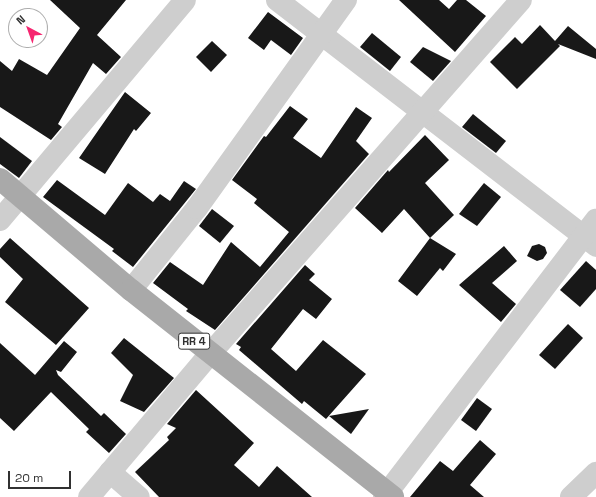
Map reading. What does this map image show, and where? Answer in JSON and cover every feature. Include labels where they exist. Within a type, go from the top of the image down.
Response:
[{"type":"main road","name":"RR 4","points":[[0,179],[131,290],[388,496]]},
{"type":"street","points":[[0,220],[185,0]]},
{"type":"street","points":[[277,0],[424,111],[592,234],[388,496]]},
{"type":"street","points":[[131,290],[197,208],[346,0]]},
{"type":"street","points":[[89,497],[210,354],[521,0]]},
{"type":"street","points":[[110,472],[139,497]]},
{"type":"street","points":[[571,497],[596,473]]},
{"type":"building","points":[[50,0],[126,0],[97,35],[121,57],[106,74],[93,63],[58,124],[62,127],[51,140],[0,107],[0,61],[12,71],[19,59],[47,75],[80,28]]},
{"type":"building","points":[[399,0],[439,0],[449,9],[457,0],[466,0],[486,16],[455,52]]},
{"type":"building","points":[[268,12],[303,38],[291,55],[271,40],[264,50],[248,38]]},
{"type":"building","points":[[540,25],[555,41],[568,26],[596,49],[596,59],[558,44],[560,46],[517,89],[490,62],[515,37],[522,44]]},
{"type":"building","points":[[372,33],[401,57],[390,71],[360,47]]},
{"type":"building","points":[[212,41],[227,55],[211,72],[196,57]]},
{"type":"building","points":[[423,47],[451,61],[433,81],[410,62]]},
{"type":"building","points":[[125,92],[151,113],[136,131],[134,129],[105,174],[79,158]]},
{"type":"building","points":[[290,106],[308,119],[293,138],[321,158],[356,107],[372,118],[356,141],[369,154],[215,330],[186,311],[188,309],[153,283],[170,262],[203,285],[231,242],[260,267],[289,232],[254,203],[257,199],[232,180],[264,136],[266,137]]},
{"type":"building","points":[[473,114],[506,141],[496,153],[462,127]]},
{"type":"building","points":[[425,135],[449,160],[425,183],[454,215],[430,238],[404,209],[382,233],[355,208],[388,170],[389,172]]},
{"type":"building","points":[[0,137],[32,161],[19,178],[0,164]]},
{"type":"building","points":[[57,180],[105,215],[128,183],[153,202],[160,194],[170,201],[184,181],[196,189],[133,267],[112,251],[114,249],[43,197]]},
{"type":"building","points":[[484,183],[501,197],[477,226],[459,214]]},
{"type":"building","points":[[212,209],[234,226],[220,243],[199,226]]},
{"type":"building","points":[[10,238],[89,308],[56,345],[5,302],[23,279],[0,257],[0,249]]},
{"type":"building","points":[[430,238],[456,254],[443,271],[440,268],[417,296],[398,281]]},
{"type":"building","points":[[539,244],[545,247],[547,253],[543,259],[537,261],[527,256],[532,246]]},
{"type":"building","points":[[504,246],[517,261],[492,283],[516,304],[501,322],[459,285]]},
{"type":"building","points":[[586,261],[596,270],[596,289],[580,307],[560,290]]},
{"type":"building","points":[[305,265],[315,274],[309,280],[332,299],[316,319],[303,309],[271,349],[296,371],[323,340],[366,374],[326,419],[304,401],[302,404],[239,350],[241,347],[236,344]]},
{"type":"building","points":[[568,324],[583,338],[555,369],[539,355]]},
{"type":"building","points":[[124,338],[174,378],[144,412],[120,401],[133,375],[111,353]]},
{"type":"building","points":[[64,341],[77,352],[61,372],[56,370],[58,375],[101,416],[104,413],[126,434],[109,453],[86,432],[89,429],[51,392],[14,431],[0,418],[0,343],[35,375]]},
{"type":"building","points":[[196,390],[254,443],[234,465],[259,487],[277,466],[312,497],[159,497],[135,472],[169,440],[167,437],[176,428],[167,424]]},
{"type":"building","points":[[477,398],[492,409],[476,431],[461,420]]},
{"type":"building","points":[[369,409],[351,434],[329,416]]},
{"type":"building","points":[[480,440],[496,454],[470,485],[484,497],[410,497],[440,461],[453,471]]}]
